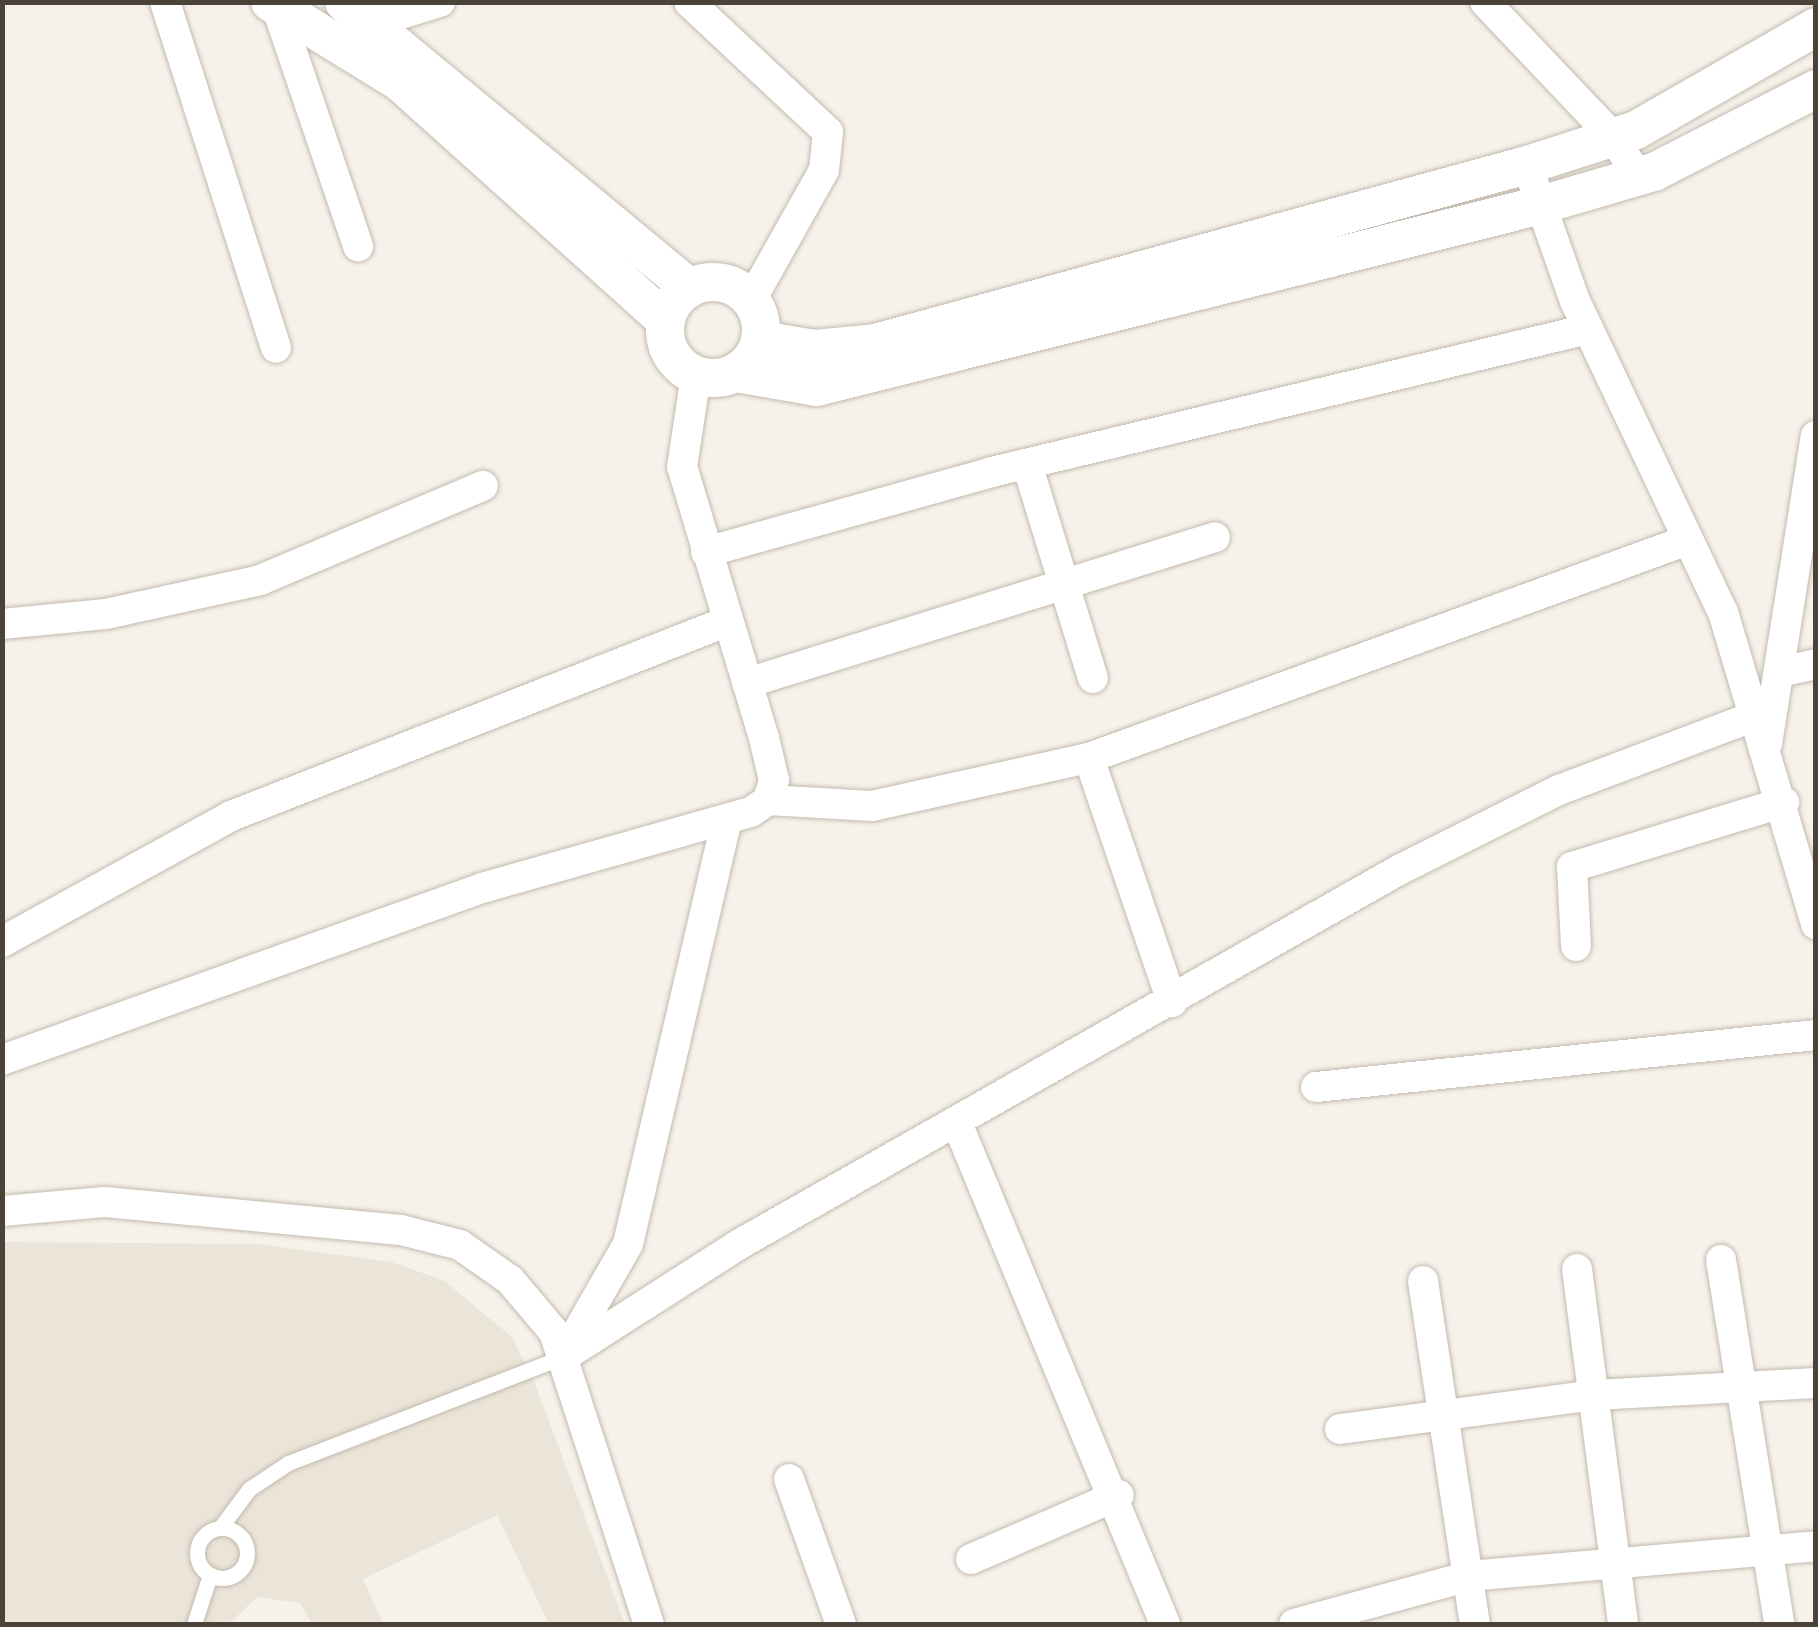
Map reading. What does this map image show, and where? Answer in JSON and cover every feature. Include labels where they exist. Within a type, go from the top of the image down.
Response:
[{"type":"street","points":[[166,2],[276,348]]},
{"type":"street","points":[[359,12],[440,2]]},
{"type":"street","points":[[689,2],[828,132],[824,170],[752,300],[760,340],[736,373]]},
{"type":"street","points":[[1485,2],[1614,138],[1636,175]]},
{"type":"street","points":[[273,4],[358,246]]},
{"type":"street","points":[[273,4],[400,82],[666,321]]},
{"type":"street","points":[[359,12],[690,288],[730,284],[752,300]]},
{"type":"street","points":[[760,340],[816,349],[875,343],[1527,165],[1614,138],[1816,27]]},
{"type":"street","points":[[690,288],[666,321],[668,348],[696,375],[736,373],[816,387],[1541,205],[1636,175],[1816,89]]},
{"type":"street","points":[[1527,165],[1588,328],[1723,612],[1784,802],[1816,924]]},
{"type":"street","points":[[706,552],[1027,464],[1588,328]]},
{"type":"street","points":[[696,375],[682,468],[774,780],[768,800]]},
{"type":"street","points":[[1766,751],[1816,436]]},
{"type":"street","points":[[1027,464],[1057,586],[1092,678]]},
{"type":"street","points":[[2,624],[106,614],[260,580],[483,486]]},
{"type":"street","points":[[748,683],[1216,537]]},
{"type":"street","points":[[2,1060],[482,888],[727,819],[768,800],[872,806],[1089,758],[1688,540]]},
{"type":"street","points":[[2,942],[231,816],[728,621]]},
{"type":"street","points":[[1779,672],[1816,664]]},
{"type":"street","points":[[562,1357],[957,1123],[1559,790],[1754,716]]},
{"type":"street","points":[[1089,758],[1172,1002]]},
{"type":"street","points":[[1576,946],[1566,882],[1572,867],[1784,802]]},
{"type":"street","points":[[562,1357],[628,1244],[727,819]]},
{"type":"street","points":[[1316,1087],[1816,1034]]},
{"type":"street","points":[[957,1123],[1118,1495],[1165,1624]]},
{"type":"street","points":[[2,1211],[104,1202],[401,1230],[460,1245],[510,1280],[554,1332],[648,1624]]},
{"type":"street","points":[[1721,1260],[1779,1624]]},
{"type":"street","points":[[1577,1269],[1624,1624]]},
{"type":"street","points":[[1423,1281],[1475,1624]]},
{"type":"street","points":[[1340,1429],[1594,1395],[1816,1382]]},
{"type":"street","points":[[789,1480],[841,1624]]},
{"type":"street","points":[[971,1559],[1118,1495]]},
{"type":"street","points":[[1294,1624],[1469,1576],[1615,1560],[1816,1546]]},
{"type":"lane","points":[[194,1624],[210,1576],[197,1549],[220,1528],[249,1489],[288,1463],[562,1357]]},
{"type":"lane","points":[[210,1576],[233,1576],[246,1556],[242,1539],[220,1528]]},
{"type":"shaded area","points":[[3,1242],[258,1244],[391,1262],[443,1280],[511,1336],[532,1376],[625,1624],[549,1624],[497,1515],[363,1579],[383,1624],[312,1624],[300,1603],[257,1597],[229,1624],[3,1624]]}]
